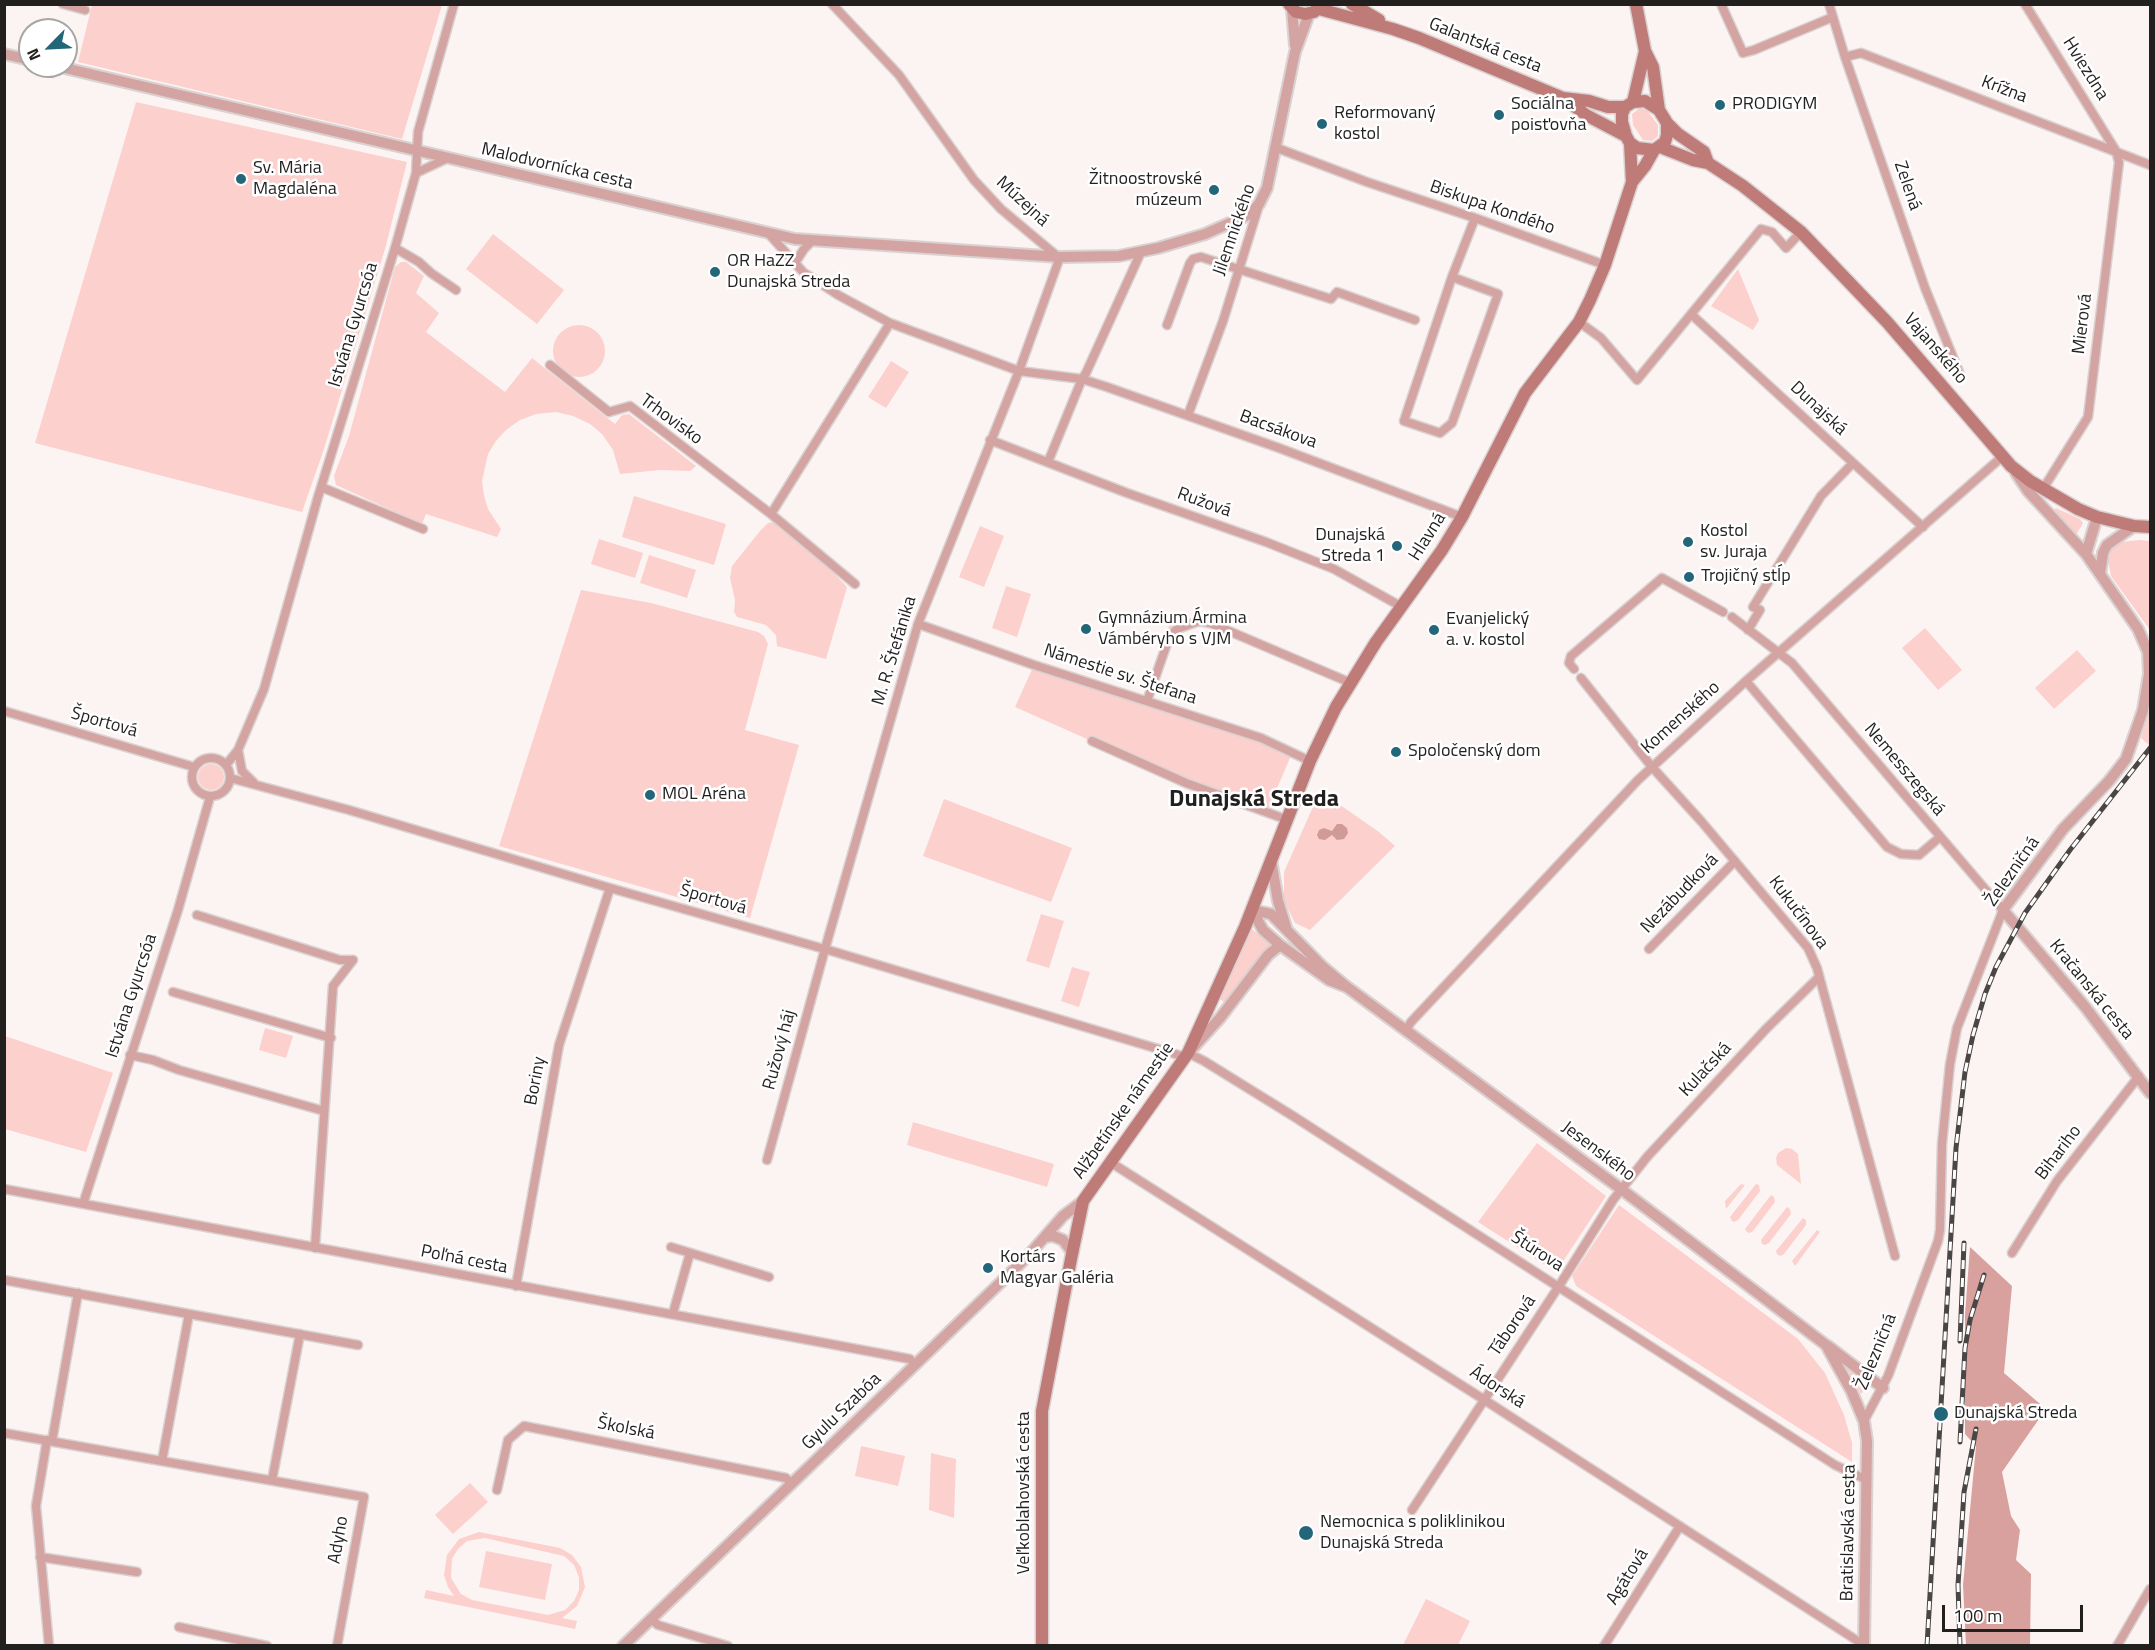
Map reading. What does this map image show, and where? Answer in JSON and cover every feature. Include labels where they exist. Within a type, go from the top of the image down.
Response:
[{"type":"main road","name":"Galantská cesta","points":[[1352,4],[1393,29]]},
{"type":"main road","points":[[1636,4],[1645,51],[1653,67],[1659,110]]},
{"type":"main road","name":"Galantská cesta","points":[[1290,7],[1301,14],[1317,9],[1393,29],[1563,98]]},
{"type":"main road","points":[[1632,182],[1628,139],[1622,122],[1645,51]]},
{"type":"main road","points":[[1563,98],[1589,101],[1608,107],[1645,101],[1654,104],[1666,123],[1704,152],[1708,163]]},
{"type":"main road","points":[[1563,98],[1586,115],[1628,139],[1637,148],[1657,149],[1708,163]]},
{"type":"main road","points":[[1632,182],[1667,135],[1666,123]]},
{"type":"main road","name":"Vajanského","points":[[1708,163],[1758,197],[1801,232],[1887,322],[2007,461],[2043,489],[2097,517],[2134,526],[2151,527]]},
{"type":"main road","name":"Hlavná","points":[[1252,910],[1310,761],[1336,707],[1402,607],[1431,568],[1462,517],[1526,393],[1579,322],[1605,265],[1632,182]]},
{"type":"main road","name":"Alžbetínske námestie","points":[[1083,1201],[1187,1055],[1252,910]]},
{"type":"main road","name":"Veľkoblahovská cesta","points":[[1042,1646],[1042,1411],[1083,1201]]},
{"type":"street","points":[[63,4],[85,10]]},
{"type":"street","name":"Istvána Gyurcsóa","points":[[226,765],[238,750],[264,689],[321,486],[416,173],[418,132],[454,4]]},
{"type":"street","name":"Múzejná","points":[[832,4],[899,75],[974,180],[1001,209],[1059,256]]},
{"type":"street","points":[[1721,4],[1743,53],[1833,17]]},
{"type":"street","name":"Zelená","points":[[1829,4],[1845,57],[1925,288],[1961,376]]},
{"type":"street","name":"Hviezdna","points":[[2025,4],[2116,151]]},
{"type":"street","name":"Jilemnického","points":[[1290,7],[1295,52]]},
{"type":"street","name":"Jilemnického","points":[[1188,415],[1223,321],[1259,204],[1267,189],[1295,52],[1317,9]]},
{"type":"street","name":"Krížna","points":[[1845,57],[1861,53],[2151,165]]},
{"type":"street","name":"Malodvornícka cesta","points":[[78,71],[795,239],[1059,256]]},
{"type":"street","name":"Biskupa Kondého","points":[[1277,148],[1605,265]]},
{"type":"street","name":"Mierová","points":[[2043,489],[2088,417],[2119,162],[2116,151]]},
{"type":"street","points":[[416,173],[448,158]]},
{"type":"street","points":[[769,234],[802,272],[838,295],[890,323],[1019,371],[1059,256],[1119,256],[1141,252],[1206,234],[1248,215],[1259,204]]},
{"type":"street","points":[[1452,278],[1498,294],[1452,423],[1440,433],[1404,421],[1452,278],[1475,218]]},
{"type":"street","points":[[1579,322],[1601,338],[1637,380],[1761,230],[1772,232],[1786,248],[1801,232]]},
{"type":"street","points":[[795,263],[813,240]]},
{"type":"street","points":[[395,248],[456,290]]},
{"type":"street","points":[[1048,462],[1082,379],[1141,252]]},
{"type":"street","points":[[1167,325],[1193,259],[1205,257],[1331,299],[1337,292],[1415,320]]},
{"type":"street","name":"Dunajská","points":[[1692,315],[1923,527]]},
{"type":"street","points":[[771,514],[890,323]]},
{"type":"street","name":"Trhovisko","points":[[550,365],[609,412],[630,406],[771,514],[855,584]]},
{"type":"street","name":"Bacsákova","points":[[1019,371],[1082,379],[1188,415],[1462,517]]},
{"type":"street","name":"M. R. Štefánika","points":[[825,949],[918,624],[1019,371]]},
{"type":"street","name":"Ružová","points":[[990,440],[1334,569],[1402,607]]},
{"type":"street","name":"Komenského","points":[[1406,1030],[1652,767],[1746,681],[1923,527],[2007,461]]},
{"type":"street","name":"Železničná","points":[[1864,1421],[1883,1388],[1938,1241],[1942,1144],[1950,1064],[1958,1028],[2003,910],[2063,830],[2109,781],[2126,759],[2143,710],[2149,674],[2148,652],[2138,629],[2086,554],[2028,491],[2007,461]]},
{"type":"street","points":[[1748,630],[1760,610],[1753,607],[1821,496],[1853,463]]},
{"type":"street","points":[[321,486],[423,529]]},
{"type":"street","points":[[2086,554],[2097,517]]},
{"type":"street","points":[[2100,574],[2103,553],[2107,545],[2134,526]]},
{"type":"street","points":[[1574,669],[1569,663],[1571,656],[1662,578],[1723,612]]},
{"type":"street","name":"Nemesszegská","points":[[1732,617],[1792,663],[2003,910]]},
{"type":"street","points":[[1147,701],[1170,635],[1177,629],[1199,621],[1210,623],[1351,683]]},
{"type":"street","name":"Námestie sv. Štefana","points":[[918,624],[1032,664],[1261,738],[1310,761]]},
{"type":"street","name":"Kukučínova","points":[[1581,678],[1652,767],[1808,948],[1817,968],[1895,1256]]},
{"type":"street","points":[[1746,681],[1887,847],[1901,854],[1919,855],[1940,837]]},
{"type":"street","name":"Športová","points":[[4,711],[194,767]]},
{"type":"street","points":[[1092,741],[1186,783],[1288,820]]},
{"type":"street","points":[[238,750],[242,771],[255,784]]},
{"type":"street","points":[[216,758],[226,765],[230,778],[224,792],[210,796],[201,793],[194,786],[192,776],[194,767],[204,759],[216,758]]},
{"type":"street","name":"Športová","points":[[230,778],[1187,1055]]},
{"type":"street","name":"Istvána Gyurcsóa","points":[[83,1204],[178,910],[210,796]]},
{"type":"street","points":[[1271,860],[1278,901],[1287,930]]},
{"type":"street","name":"Nezábudková","points":[[1649,949],[1735,861]]},
{"type":"street","name":"Boriny","points":[[516,1286],[559,1045],[610,888]]},
{"type":"street","points":[[1252,910],[1263,930],[1280,945],[1329,980],[1347,987]]},
{"type":"street","name":"Jesenského","points":[[1252,910],[1271,914],[1322,966],[1347,987],[1621,1189],[1826,1345],[1851,1390],[1864,1421]]},
{"type":"street","name":"Kračanská cesta","points":[[2003,910],[2086,1008],[2151,1093]]},
{"type":"street","points":[[197,915],[340,960],[353,960],[333,986],[315,1248]]},
{"type":"street","points":[[1187,1055],[1220,1018],[1268,955],[1280,945]]},
{"type":"street","name":"Ružový háj","points":[[767,1160],[825,949]]},
{"type":"street","name":"Kulačská","points":[[1621,1189],[1647,1157],[1819,977]]},
{"type":"street","points":[[173,992],[331,1038]]},
{"type":"street","points":[[130,1055],[324,1111]]},
{"type":"street","name":"Štúrova","points":[[1187,1055],[1204,1061],[1293,1116],[1835,1465],[1867,1480]]},
{"type":"street","name":"Bihariho","points":[[2012,1253],[2057,1181],[2139,1077]]},
{"type":"street","name":"Ádorská","points":[[1110,1162],[1864,1645]]},
{"type":"street","name":"Táborová","points":[[1412,1510],[1621,1189]]},
{"type":"street","name":"Poľná cesta","points":[[4,1190],[516,1286],[673,1313],[910,1359],[915,1365]]},
{"type":"street","name":"Gyulu Szabóa","points":[[623,1646],[915,1365],[1045,1237],[1063,1216],[1083,1201]]},
{"type":"street","points":[[1045,1237],[1053,1236],[1063,1240],[1072,1252]]},
{"type":"street","points":[[671,1247],[769,1277]]},
{"type":"street","points":[[673,1313],[690,1253]]},
{"type":"street","points":[[4,1280],[358,1345]]},
{"type":"street","points":[[49,1646],[36,1506],[78,1293]]},
{"type":"street","points":[[162,1461],[189,1314]]},
{"type":"street","points":[[272,1480],[300,1334]]},
{"type":"street","points":[[1826,1345],[1833,1348],[1883,1388]]},
{"type":"street","name":"Bratislavská cesta","points":[[1864,1421],[1867,1441],[1864,1645]]},
{"type":"street","name":"Školská","points":[[497,1490],[507,1440],[524,1426],[786,1478],[791,1484]]},
{"type":"street","name":"Adyho","points":[[4,1433],[364,1497],[337,1646]]},
{"type":"street","name":"Agátová","points":[[1604,1646],[1680,1526]]},
{"type":"street","points":[[40,1557],[137,1572]]},
{"type":"street","points":[[2116,1646],[2151,1589]]},
{"type":"street","points":[[651,1618],[658,1625],[728,1646]]},
{"type":"street","points":[[179,1627],[267,1646]]},
{"type":"shaded area","points":[[92,4],[442,5],[402,139],[78,62]]},
{"type":"shaded area","points":[[136,102],[407,162],[385,249],[324,449],[302,512],[35,443]]},
{"type":"shaded area","points":[[1640,108],[1647,110],[1658,125],[1658,136],[1652,141],[1643,140],[1633,125],[1632,114]]},
{"type":"shaded area","points":[[493,234],[564,290],[537,324],[466,269]]},
{"type":"shaded area","points":[[401,262],[406,262],[424,276],[416,293],[439,313],[426,332],[505,392],[532,358],[615,424],[622,415],[629,414],[696,466],[690,471],[660,470],[620,474],[613,450],[602,434],[590,424],[573,416],[556,412],[536,414],[520,420],[506,430],[488,454],[482,481],[488,509],[501,529],[497,537],[426,514],[422,524],[336,485],[334,476],[349,436],[395,267]]},
{"type":"shaded area","points":[[1738,269],[1759,320],[1753,330],[1711,306]]},
{"type":"shaded area","points":[[579,325],[589,327],[597,333],[603,341],[605,351],[603,361],[597,369],[589,375],[579,377],[569,375],[561,369],[555,361],[553,351],[555,341],[561,333],[569,327]]},
{"type":"shaded area","points":[[891,361],[909,372],[886,408],[868,397]]},
{"type":"shaded area","points":[[634,496],[726,524],[714,565],[622,537]]},
{"type":"shaded area","points":[[2056,508],[2080,519],[2083,523],[2076,535],[2052,512]]},
{"type":"shaded area","points":[[774,522],[825,564],[847,587],[826,659],[777,646],[776,635],[766,625],[737,617],[734,612],[735,600],[730,578],[732,566],[760,531],[768,523]]},
{"type":"shaded area","points":[[980,526],[1004,536],[984,587],[959,577]]},
{"type":"shaded area","points":[[599,539],[643,553],[635,578],[591,564]]},
{"type":"shaded area","points":[[2150,541],[2150,630],[2111,576],[2108,560],[2112,550],[2121,542]]},
{"type":"shaded area","points":[[649,555],[696,570],[687,598],[640,583]]},
{"type":"shaded area","points":[[1006,586],[1031,594],[1017,637],[992,628]]},
{"type":"shaded area","name":"MOL Aréna","points":[[581,590],[651,603],[758,632],[764,636],[768,644],[745,730],[799,745],[750,918],[499,846]]},
{"type":"shaded area","points":[[1141,612],[1181,624],[1166,637],[1169,625],[1140,616]]},
{"type":"shaded area","points":[[1925,628],[1962,670],[1938,690],[1902,648]]},
{"type":"shaded area","points":[[2077,650],[2096,671],[2054,709],[2035,688]]},
{"type":"shaded area","points":[[1034,665],[1292,753],[1267,812],[1186,783],[1015,707]]},
{"type":"shaded area","points":[[2150,708],[2150,743],[2149,745],[2141,738]]},
{"type":"shaded area","points":[[211,764],[220,768],[224,777],[220,786],[211,790],[202,786],[198,777],[202,768]]},
{"type":"shaded area","points":[[1320,791],[1379,832],[1395,846],[1310,930],[1295,923],[1284,901],[1284,872]]},
{"type":"shaded area","points":[[944,799],[1072,848],[1051,902],[923,856]]},
{"type":"shaded area","points":[[1337,824],[1342,824],[1347,828],[1348,833],[1344,839],[1337,840],[1332,835],[1325,840],[1319,839],[1317,835],[1319,830],[1324,828],[1332,831]]},
{"type":"shaded area","points":[[1041,914],[1064,921],[1049,968],[1026,961]]},
{"type":"shaded area","points":[[1252,929],[1270,945],[1227,1004],[1217,997]]},
{"type":"shaded area","points":[[1072,967],[1090,972],[1079,1007],[1061,1001]]},
{"type":"shaded area","points":[[265,1028],[293,1036],[286,1058],[259,1050]]},
{"type":"shaded area","points":[[5,1036],[113,1073],[86,1152],[5,1129]]},
{"type":"shaded area","points":[[913,1122],[1054,1164],[1047,1187],[907,1145]]},
{"type":"shaded area","points":[[1537,1143],[1606,1196],[1556,1272],[1478,1222]]},
{"type":"shaded area","points":[[1786,1148],[1798,1154],[1801,1184],[1777,1165],[1778,1153]]},
{"type":"shaded area","points":[[1741,1184],[1745,1185],[1726,1209],[1725,1201]]},
{"type":"shaded area","points":[[1756,1184],[1759,1185],[1760,1191],[1738,1220],[1732,1221],[1730,1217]]},
{"type":"shaded area","points":[[1771,1195],[1775,1202],[1753,1231],[1747,1232],[1745,1229]]},
{"type":"shaded area","points":[[1619,1205],[1798,1339],[1825,1373],[1844,1415],[1852,1443],[1852,1462],[1576,1286],[1572,1276]]},
{"type":"shaded area","points":[[1787,1207],[1791,1214],[1769,1243],[1762,1244],[1761,1240]]},
{"type":"shaded area","points":[[1803,1218],[1806,1220],[1806,1225],[1780,1256],[1776,1251]]},
{"type":"shaded area","points":[[1817,1230],[1820,1232],[1795,1266],[1792,1261]]},
{"type":"shaded area","points":[[1970,1247],[2012,1286],[2004,1373],[2046,1409],[2002,1472],[2011,1516],[2020,1530],[2016,1560],[2031,1574],[2030,1645],[1966,1645],[1963,1585],[1976,1446],[1965,1434],[1965,1315]]},
{"type":"shaded area","points":[[1850,1368],[1870,1382],[1861,1394],[1848,1370]]},
{"type":"shaded area","points":[[861,1446],[905,1456],[898,1486],[855,1476]]},
{"type":"shaded area","points":[[931,1453],[956,1459],[954,1518],[929,1510]]},
{"type":"shaded area","points":[[470,1483],[488,1502],[453,1534],[435,1515]]},
{"type":"shaded area","points":[[479,1532],[560,1548],[572,1555],[581,1567],[585,1587],[577,1606],[562,1618],[577,1621],[575,1629],[424,1598],[426,1590],[454,1596],[444,1575],[447,1555],[459,1539]],"holes":[[[485,1538],[564,1556],[574,1565],[579,1577],[579,1590],[574,1601],[565,1610],[548,1615],[472,1600],[461,1594],[451,1578],[452,1559],[467,1541]]]},
{"type":"shaded area","points":[[486,1551],[552,1564],[545,1600],[479,1587]]},
{"type":"shaded area","points":[[1426,1599],[1470,1621],[1458,1645],[1403,1645]]},
{"type":"railway","points":[[1927,1646],[1956,1148],[1965,1072],[1973,1035],[1996,967],[2025,913],[2070,850],[2150,748]]},
{"type":"railway","points":[[1960,1341],[1964,1243]]},
{"type":"railway","points":[[1960,1442],[1965,1348],[1970,1320],[1984,1275]]},
{"type":"railway","points":[[1960,1646],[1958,1585],[1964,1492],[1976,1429]]},
{"type":"place","name":"PRODIGYM","points":[[1720,105]]},
{"type":"place","name":"Sociálna poisťovňa","points":[[1499,115]]},
{"type":"place","name":"Reformovaný kostol","points":[[1322,124]]},
{"type":"place","name":"Sv. Mária Magdaléna","points":[[241,179]]},
{"type":"place","name":"Žitnoostrovské múzeum","points":[[1214,190]]},
{"type":"place","name":"OR HaZZ Dunajská Streda","points":[[715,272]]},
{"type":"place","name":"Kostol sv. Juraja","points":[[1688,542]]},
{"type":"place","name":"Dunajská Streda 1","points":[[1397,546]]},
{"type":"place","name":"Trojičný stĺp","points":[[1689,577]]},
{"type":"place","name":"Gymnázium Ármina Vámbéryho s VJM","points":[[1086,629]]},
{"type":"place","name":"Evanjelický a. v. kostol","points":[[1434,630]]},
{"type":"place","name":"Spoločenský dom","points":[[1396,752]]},
{"type":"place","name":"MOL Aréna","points":[[650,795]]},
{"type":"place","name":"Kortárs Magyar Galéria","points":[[988,1268]]},
{"type":"place","name":"Dunajská Streda","points":[[1941,1414]]},
{"type":"place","name":"Nemocnica s poliklinikou Dunajská Streda","points":[[1306,1533]]},
{"type":"district","name":"Dunajská Streda","points":[[1254,800]]}]
